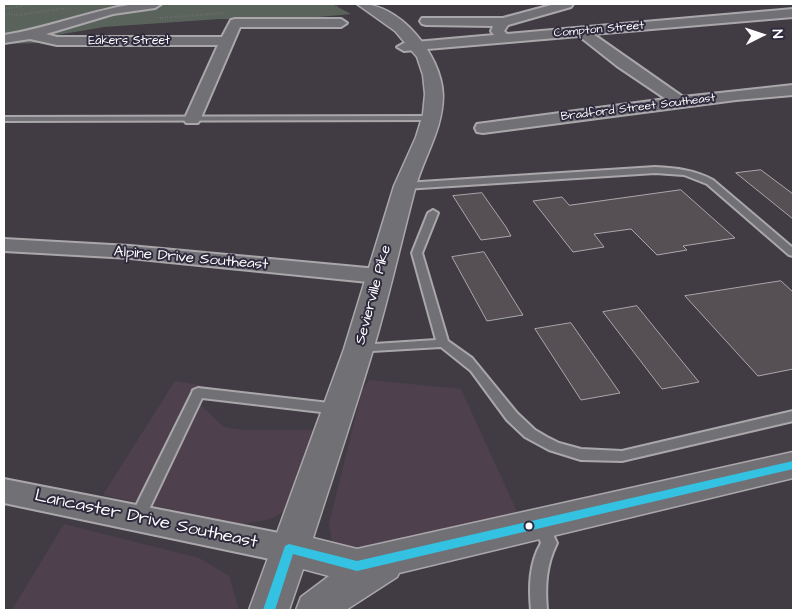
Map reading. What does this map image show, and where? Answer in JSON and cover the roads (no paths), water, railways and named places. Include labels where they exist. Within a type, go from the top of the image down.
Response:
[{"type":"street","points":[[4,39],[30,35],[103,13],[155,4]]},
{"type":"street","name":"Sevierville Pike","points":[[269,610],[359,349],[378,276],[408,176],[426,138],[423,118],[434,91],[432,77],[398,24],[364,4]]},
{"type":"street","points":[[426,21],[504,22],[567,4]]},
{"type":"street","name":"Sevierville Pike","points":[[343,7],[380,22],[412,47]]},
{"type":"street","name":"Compton Street","points":[[412,47],[793,14]]},
{"type":"street","points":[[192,120],[228,41],[234,18],[341,23]]},
{"type":"street","points":[[503,38],[497,32],[498,27],[504,22]]},
{"type":"street","points":[[582,32],[622,63],[680,102]]},
{"type":"street","name":"Eakers Street","points":[[30,35],[56,42],[228,41]]},
{"type":"street","name":"Bradford Street Southeast","points":[[483,128],[680,102],[793,90]]},
{"type":"street","name":"Alpine Drive Southeast","points":[[4,245],[130,252],[378,276]]},
{"type":"street","points":[[289,549],[357,566],[793,464]]},
{"type":"street","name":"Lancaster Drive Southeast","points":[[4,491],[289,549]]},
{"type":"street","points":[[316,610],[349,584],[398,556]]},
{"type":"lane","points":[[4,120],[423,118]]},
{"type":"lane","points":[[408,176],[655,170],[687,172],[699,175],[710,182],[793,253]]},
{"type":"lane","points":[[433,213],[417,253],[444,343],[468,362],[519,423],[538,439],[558,449],[603,458],[622,456],[793,416]]},
{"type":"lane","points":[[359,349],[444,343]]},
{"type":"lane","points":[[138,518],[198,393],[338,409]]},
{"type":"lane","points":[[538,610],[537,582],[541,556],[549,543],[541,524]]}]
